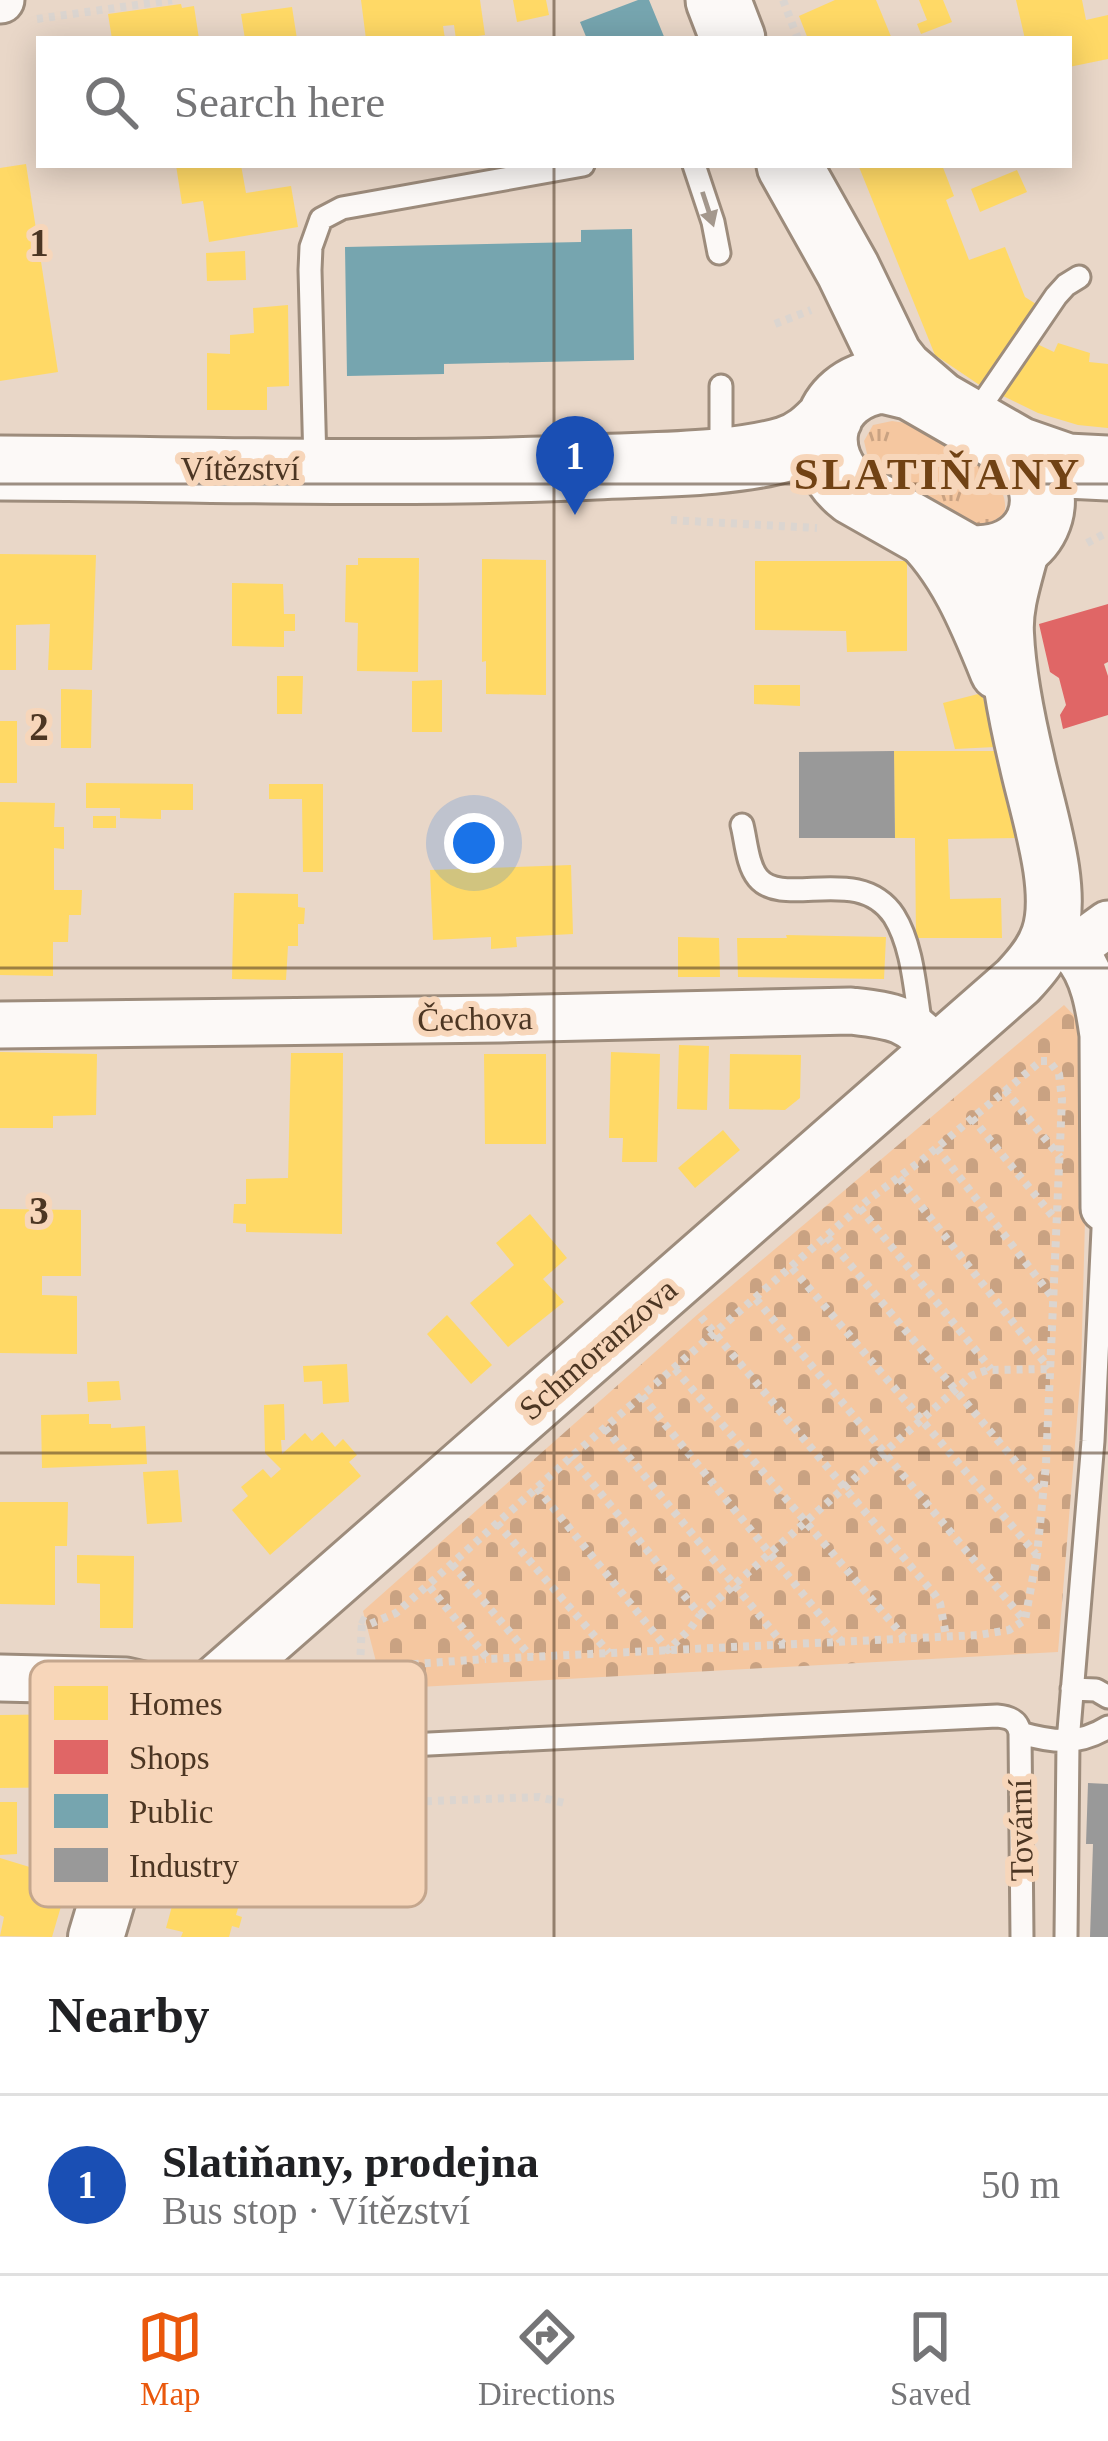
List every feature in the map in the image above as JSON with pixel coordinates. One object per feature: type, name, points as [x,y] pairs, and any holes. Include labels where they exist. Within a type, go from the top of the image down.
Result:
[{"type":"main road","points":[[718,0],[732,36]]},
{"type":"main road","points":[[785,168],[834,349],[837,386],[824,446],[834,473],[847,488],[967,557],[984,559],[1108,506]]},
{"type":"main road","points":[[786,168],[848,270],[901,371],[1037,472],[1042,510],[1027,538]]},
{"type":"main road","name":"Vítězství","points":[[0,468],[728,471],[806,441],[848,393],[883,381],[912,388],[977,426]]},
{"type":"main road","points":[[977,426],[1067,466],[1108,468]]},
{"type":"main road","name":"Vítězství","points":[[481,470],[794,490],[832,495],[898,518]]},
{"type":"street","points":[[898,518],[938,554],[969,606],[999,676],[1026,760]]},
{"type":"street","points":[[1027,538],[1006,622],[1012,692],[1049,857],[1053,902],[1076,937],[1096,995],[1102,1035],[1104,1208]]},
{"type":"street","name":"Schmoranzova","points":[[242,1661],[929,1042],[1076,937]]},
{"type":"street","name":"Čechova","points":[[0,1024],[832,1011],[888,1016],[910,1025],[929,1042]]},
{"type":"street","points":[[0,1678],[30,1679]]},
{"type":"street","name":"Schmoranzova","points":[[97,1937],[106,1907]]},
{"type":"lane","points":[[315,470],[310,270],[311,248],[321,219],[342,208],[566,168]]},
{"type":"lane","points":[[695,168],[719,253]]},
{"type":"lane","points":[[977,426],[1056,296],[1079,277]]},
{"type":"lane","points":[[721,386],[728,471]]},
{"type":"lane","points":[[742,825],[755,874],[763,883],[782,889],[857,891],[887,907],[905,941],[929,1042]]},
{"type":"lane","points":[[1091,1692],[1092,1464],[1104,1208]]},
{"type":"lane","points":[[1066,1937],[1068,1742],[1108,1666]]},
{"type":"lane","points":[[426,1744],[997,1716],[1008,1717],[1018,1728],[1054,1742],[1068,1742],[1108,1727]]},
{"type":"lane","name":"Tovární","points":[[1018,1728],[1022,1937]]},
{"type":"path","points":[[8,7],[172,0]]},
{"type":"path","points":[[783,0],[797,36]]},
{"type":"path","points":[[426,1663],[946,1636],[1002,1631],[1024,1620],[1043,1494],[1060,1157],[1062,1099],[1056,1068],[1049,1061],[1041,1061],[860,1208],[428,1585],[488,1659]]},
{"type":"path","points":[[1005,1090],[1060,1157]]},
{"type":"path","points":[[972,1118],[1057,1222]]},
{"type":"path","points":[[937,1148],[1053,1298]]},
{"type":"path","points":[[898,1178],[1050,1370]]},
{"type":"path","points":[[860,1208],[991,1370]]},
{"type":"path","points":[[827,1237],[1043,1494]]},
{"type":"path","points":[[792,1268],[1037,1556]]},
{"type":"path","points":[[756,1299],[1024,1620]]},
{"type":"path","points":[[716,1334],[934,1595],[946,1636]]},
{"type":"path","points":[[675,1370],[904,1638]]},
{"type":"path","points":[[668,1650],[734,1584],[980,1371],[1050,1370]]},
{"type":"path","points":[[642,1396],[841,1641]]},
{"type":"path","points":[[605,1428],[784,1644]]},
{"type":"path","points":[[571,1457],[700,1615]]},
{"type":"path","points":[[536,1488],[668,1650]]},
{"type":"path","points":[[497,1523],[609,1653]]},
{"type":"path","points":[[452,1564],[531,1657]]},
{"type":"path","points":[[360,1661],[362,1621]]},
{"type":"path","points":[[426,1801],[538,1798],[569,1804]]},
{"type":"green space","points":[[906,423],[986,471],[1004,499],[1004,514],[989,524],[969,524],[884,473],[867,454],[864,441],[873,425]]},
{"type":"green space","points":[[1064,1005],[1090,1032],[1081,1371],[1058,1652],[426,1687],[426,1661],[376,1661],[363,1611],[698,1314]]},
{"type":"building: Homes","points":[[361,0],[480,0],[485,35],[456,36],[454,25],[443,26],[445,36],[366,36]]},
{"type":"building: Homes","points":[[513,0],[546,0],[549,15],[517,22]]},
{"type":"building: Homes","points":[[835,0],[876,0],[891,36],[807,36],[799,16]]},
{"type":"building: Homes","points":[[919,0],[943,0],[952,22],[921,34],[917,24],[927,20]]},
{"type":"building: Homes","points":[[1016,0],[1082,0],[1086,20],[1108,15],[1108,59],[1072,66],[1072,36],[1024,36]]},
{"type":"building: Homes","points":[[194,6],[199,36],[112,36],[108,14]]},
{"type":"building: Homes","points":[[292,7],[297,36],[245,36],[241,14]]},
{"type":"building: Homes","points":[[26,164],[58,372],[0,381],[0,168]]},
{"type":"building: Homes","points":[[176,168],[242,168],[246,193],[291,186],[298,227],[209,242],[203,201],[182,204]]},
{"type":"building: Homes","points":[[859,168],[943,168],[954,196],[946,200],[969,260],[1005,247],[1025,297],[1036,304],[981,386],[935,355]]},
{"type":"building: Homes","points":[[1017,170],[1027,192],[980,212],[971,189]]},
{"type":"building: Homes","points":[[245,251],[246,280],[207,281],[206,253]]},
{"type":"building: Homes","points":[[288,305],[289,386],[267,387],[267,410],[207,410],[207,353],[230,354],[230,335],[254,333],[253,308]]},
{"type":"building: Homes","points":[[1058,343],[1090,353],[1089,362],[1108,364],[1108,428],[1038,413],[1001,395],[1037,344],[1054,352]]},
{"type":"building: Homes","points":[[0,554],[96,555],[92,670],[48,670],[50,624],[16,625],[16,670],[0,670]]},
{"type":"building: Homes","points":[[358,558],[419,558],[418,672],[357,671],[358,623],[345,622],[346,565],[358,565]]},
{"type":"building: Homes","points":[[482,559],[546,560],[546,695],[486,694]]},
{"type":"building: Homes","points":[[755,561],[907,561],[907,651],[847,652],[846,631],[755,630]]},
{"type":"building: Homes","points":[[232,583],[283,584],[284,614],[295,614],[295,631],[284,631],[284,647],[232,646]]},
{"type":"building: Homes","points":[[277,676],[303,676],[302,714],[277,714]]},
{"type":"building: Homes","points":[[442,680],[442,732],[412,732],[412,681]]},
{"type":"building: Homes","points":[[754,685],[800,685],[800,706],[754,704]]},
{"type":"building: Homes","points":[[61,689],[92,690],[91,748],[61,748]]},
{"type":"building: Homes","points":[[982,693],[995,747],[955,749],[943,703]]},
{"type":"building: Homes","points":[[0,721],[17,721],[17,783],[0,783]]},
{"type":"building: Homes","points":[[894,751],[997,751],[1018,838],[948,839],[950,899],[1001,898],[1002,938],[916,938],[915,838],[895,838]]},
{"type":"building: Homes","points":[[86,783],[193,784],[193,810],[161,810],[161,819],[120,818],[120,808],[86,808]]},
{"type":"building: Homes","points":[[269,784],[323,784],[323,872],[303,872],[302,799],[269,799]]},
{"type":"building: Homes","points":[[0,802],[55,803],[54,827],[64,827],[64,849],[54,848],[54,890],[82,890],[81,915],[69,915],[68,942],[53,942],[53,976],[0,975]]},
{"type":"building: Homes","points":[[93,816],[116,816],[116,828],[93,828]]},
{"type":"building: Homes","points":[[571,865],[573,934],[516,937],[517,947],[491,949],[491,937],[433,940],[430,870]]},
{"type":"building: Homes","points":[[234,893],[298,894],[298,907],[305,908],[304,924],[298,924],[298,946],[288,946],[286,980],[232,979]]},
{"type":"building: Homes","points":[[678,937],[719,938],[720,977],[678,977]]},
{"type":"building: Homes","points":[[886,937],[884,979],[738,977],[737,938]]},
{"type":"building: Homes","points":[[679,1045],[709,1046],[707,1110],[677,1109]]},
{"type":"building: Homes","points":[[0,1052],[97,1054],[96,1115],[53,1116],[53,1128],[0,1128]]},
{"type":"building: Homes","points":[[611,1052],[660,1054],[657,1162],[622,1162],[623,1138],[609,1138]]},
{"type":"building: Homes","points":[[291,1053],[343,1053],[342,1234],[246,1232],[246,1224],[233,1223],[234,1204],[246,1204],[246,1179],[288,1178]]},
{"type":"building: Homes","points":[[484,1054],[546,1054],[546,1144],[485,1144]]},
{"type":"building: Homes","points":[[730,1054],[801,1055],[800,1098],[785,1110],[729,1109]]},
{"type":"building: Homes","points":[[723,1130],[740,1150],[695,1188],[678,1168]]},
{"type":"building: Homes","points":[[0,1209],[81,1210],[81,1276],[42,1276],[42,1295],[77,1296],[77,1354],[0,1353]]},
{"type":"building: Homes","points":[[530,1214],[567,1258],[543,1279],[564,1302],[508,1347],[470,1303],[514,1265],[496,1243]]},
{"type":"building: Homes","points":[[447,1315],[492,1365],[471,1384],[427,1334]]},
{"type":"building: Homes","points":[[347,1364],[349,1402],[323,1404],[322,1381],[304,1382],[303,1366]]},
{"type":"building: Homes","points":[[119,1381],[121,1400],[88,1402],[87,1382]]},
{"type":"building: Homes","points":[[284,1404],[282,1454],[305,1433],[312,1441],[322,1432],[335,1447],[343,1439],[357,1455],[349,1462],[361,1476],[270,1555],[232,1510],[248,1496],[241,1487],[263,1469],[271,1478],[281,1469],[265,1453],[264,1405]]},
{"type":"building: Homes","points":[[89,1414],[89,1424],[145,1426],[147,1464],[42,1468],[41,1415]]},
{"type":"building: Homes","points":[[178,1470],[182,1522],[147,1524],[143,1472]]},
{"type":"building: Homes","points":[[0,1502],[68,1502],[67,1546],[55,1546],[55,1605],[0,1604]]},
{"type":"building: Homes","points":[[77,1555],[134,1556],[133,1628],[100,1628],[100,1584],[77,1583]]},
{"type":"building: Homes","points":[[0,1715],[30,1715],[30,1788],[0,1788]]},
{"type":"building: Homes","points":[[0,1802],[17,1802],[17,1854],[0,1855]]},
{"type":"building: Homes","points":[[0,1858],[30,1867],[30,1907],[61,1907],[52,1937],[0,1936],[4,1917],[0,1915]]},
{"type":"building: Homes","points":[[172,1907],[238,1907],[236,1915],[242,1917],[229,1937],[181,1937],[183,1932],[166,1928]]},
{"type":"building: Shops","points":[[1108,604],[1108,662],[1104,664],[1108,715],[1063,729],[1060,715],[1066,705],[1059,678],[1050,672],[1039,624]]},
{"type":"building: Public","points":[[649,0],[664,36],[586,36],[580,22]]},
{"type":"building: Public","points":[[632,229],[634,360],[444,364],[444,374],[347,376],[345,247],[581,242],[581,230]]},
{"type":"building: Industry","points":[[894,751],[895,838],[799,838],[799,752]]},
{"type":"building: Industry","points":[[1088,1783],[1108,1784],[1108,1937],[1090,1937],[1093,1844],[1086,1844]]},
{"type":"place","name":"Slatiňany, prodejna","points":[[575,515]]},
{"type":"district","name":"SLATIŇANY","points":[[938,474]]}]
